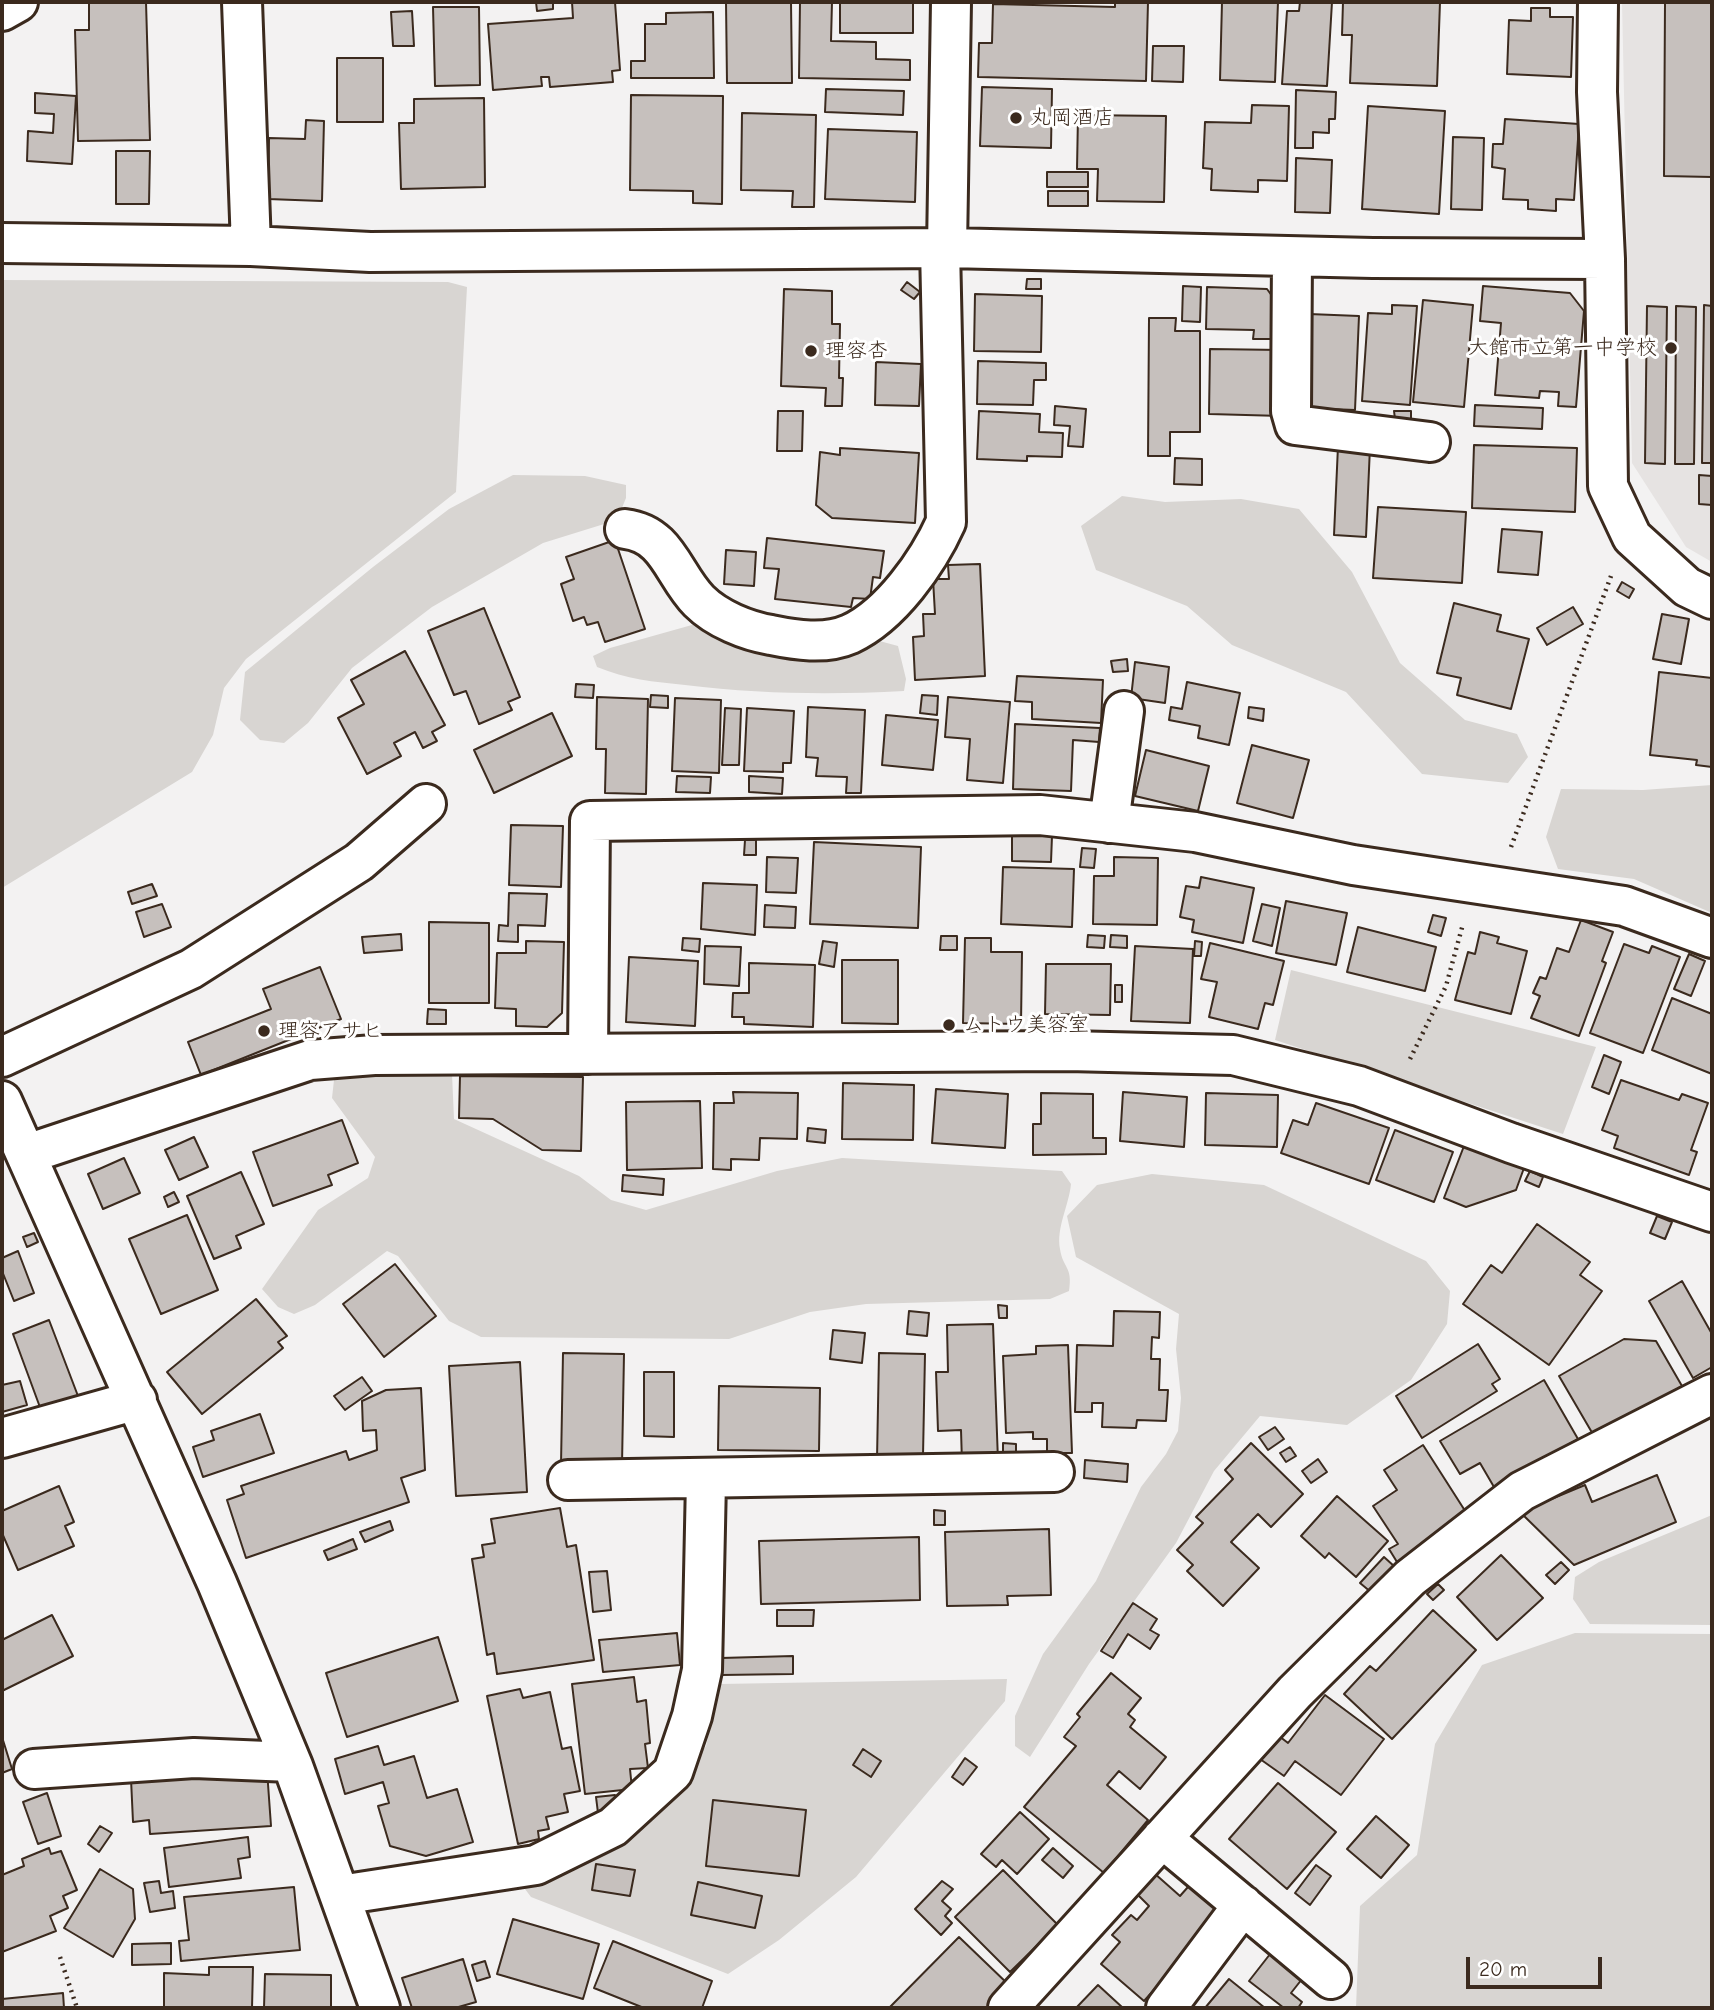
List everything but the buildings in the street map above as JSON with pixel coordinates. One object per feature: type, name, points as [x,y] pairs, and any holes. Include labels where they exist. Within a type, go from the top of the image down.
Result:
[{"type":"street","points":[[2,10],[18,2]]},
{"type":"street","points":[[625,530],[642,531],[664,551],[699,601],[747,631],[805,642],[849,635],[895,600],[931,554],[946,522],[944,248],[951,2]]},
{"type":"street","points":[[1598,2],[1597,92],[1605,259],[1608,486],[1632,537],[1687,587],[1712,599]]},
{"type":"street","points":[[250,3],[251,246]]},
{"type":"street","points":[[2,243],[251,246],[370,252],[944,248],[1292,257],[1605,259]]},
{"type":"street","points":[[1292,257],[1291,411],[1295,425],[1430,442]]},
{"type":"street","points":[[1109,823],[1124,711]]},
{"type":"street","points":[[2,1057],[191,969],[359,862],[426,804]]},
{"type":"street","points":[[588,1054],[590,821],[1040,815],[1195,832],[1353,865],[1624,906],[1712,938]]},
{"type":"street","points":[[27,1154],[310,1060],[374,1055],[1068,1051],[1233,1055],[1359,1086],[1712,1212]]},
{"type":"street","points":[[2,1101],[217,1583],[291,1762],[380,2008]]},
{"type":"street","points":[[1008,2008],[1295,1692],[1410,1578],[1522,1491],[1712,1394]]},
{"type":"street","points":[[2,1438],[137,1400]]},
{"type":"street","points":[[568,1480],[1054,1472]]},
{"type":"street","points":[[340,1895],[536,1865],[613,1827],[673,1772],[692,1716],[702,1670],[706,1479]]},
{"type":"street","points":[[34,1769],[194,1758],[291,1762]]},
{"type":"street","points":[[1162,1838],[1331,1979]]},
{"type":"street","points":[[1166,2008],[1243,1906]]},
{"type":"path","points":[[1387,1096],[1431,1021],[1446,986],[1628,529]]},
{"type":"path","points":[[60,1957],[77,2008]]},
{"type":"shaded area","name":"大館市立第一中学校","points":[[1622,2],[1712,2],[1712,562],[1686,547],[1632,463]]},
{"type":"shaded area","points":[[2,280],[448,282],[467,287],[456,492],[246,659],[224,688],[213,735],[192,772],[2,888]]},
{"type":"shaded area","points":[[513,475],[585,476],[626,485],[626,498],[617,520],[543,543],[432,607],[352,668],[308,723],[284,743],[260,740],[240,720],[245,672],[373,567],[449,509]]},
{"type":"shaded area","points":[[1122,496],[1165,502],[1241,499],[1299,509],[1352,572],[1400,663],[1465,720],[1517,734],[1528,757],[1508,783],[1422,774],[1346,692],[1232,645],[1187,606],[1096,570],[1081,526]]},
{"type":"shaded area","points":[[699,623],[872,639],[898,646],[906,679],[904,691],[822,693],[740,690],[640,679],[597,667],[593,656],[610,648]]},
{"type":"shaded area","points":[[1712,785],[1712,913],[1634,879],[1558,869],[1546,837],[1561,789],[1643,790]]},
{"type":"shaded area","points":[[1291,970],[1596,1047],[1563,1134],[1275,1040]]},
{"type":"shaded area","points":[[377,1070],[452,1074],[454,1119],[579,1176],[611,1200],[646,1210],[777,1171],[842,1158],[1062,1171],[1071,1184],[1059,1241],[1061,1256],[1070,1277],[1069,1291],[1050,1299],[866,1304],[810,1312],[729,1339],[481,1337],[449,1321],[398,1256],[387,1251],[315,1305],[294,1314],[278,1307],[262,1289],[318,1210],[368,1178],[375,1157],[332,1098],[334,1080]]},
{"type":"shaded area","points":[[1152,1174],[1264,1185],[1426,1261],[1450,1291],[1447,1324],[1411,1380],[1347,1425],[1260,1416],[1214,1471],[1176,1543],[1089,1664],[1030,1757],[1015,1746],[1015,1716],[1043,1654],[1096,1581],[1141,1487],[1166,1454],[1178,1431],[1181,1398],[1176,1349],[1179,1314],[1076,1257],[1067,1216],[1097,1185]]},
{"type":"shaded area","points":[[1712,1515],[1712,1625],[1590,1624],[1573,1599],[1575,1577],[1599,1562]]},
{"type":"shaded area","points":[[1575,1633],[1712,1634],[1712,2008],[1356,2008],[1360,1906],[1417,1855],[1435,1744],[1482,1665]]},
{"type":"shaded area","points":[[1007,1679],[1005,1701],[856,1877],[779,1940],[728,1974],[531,1897],[522,1885],[580,1868],[656,1816],[706,1746],[720,1684]]},
{"type":"place","name":"丸岡酒店","points":[[1016,118]]},
{"type":"place","name":"大館市立第一中学校","points":[[1671,348]]},
{"type":"place","name":"理容杏","points":[[811,351]]},
{"type":"place","name":"ムトウ美容室","points":[[949,1025]]},
{"type":"place","name":"理容アサヒ","points":[[264,1031]]}]
